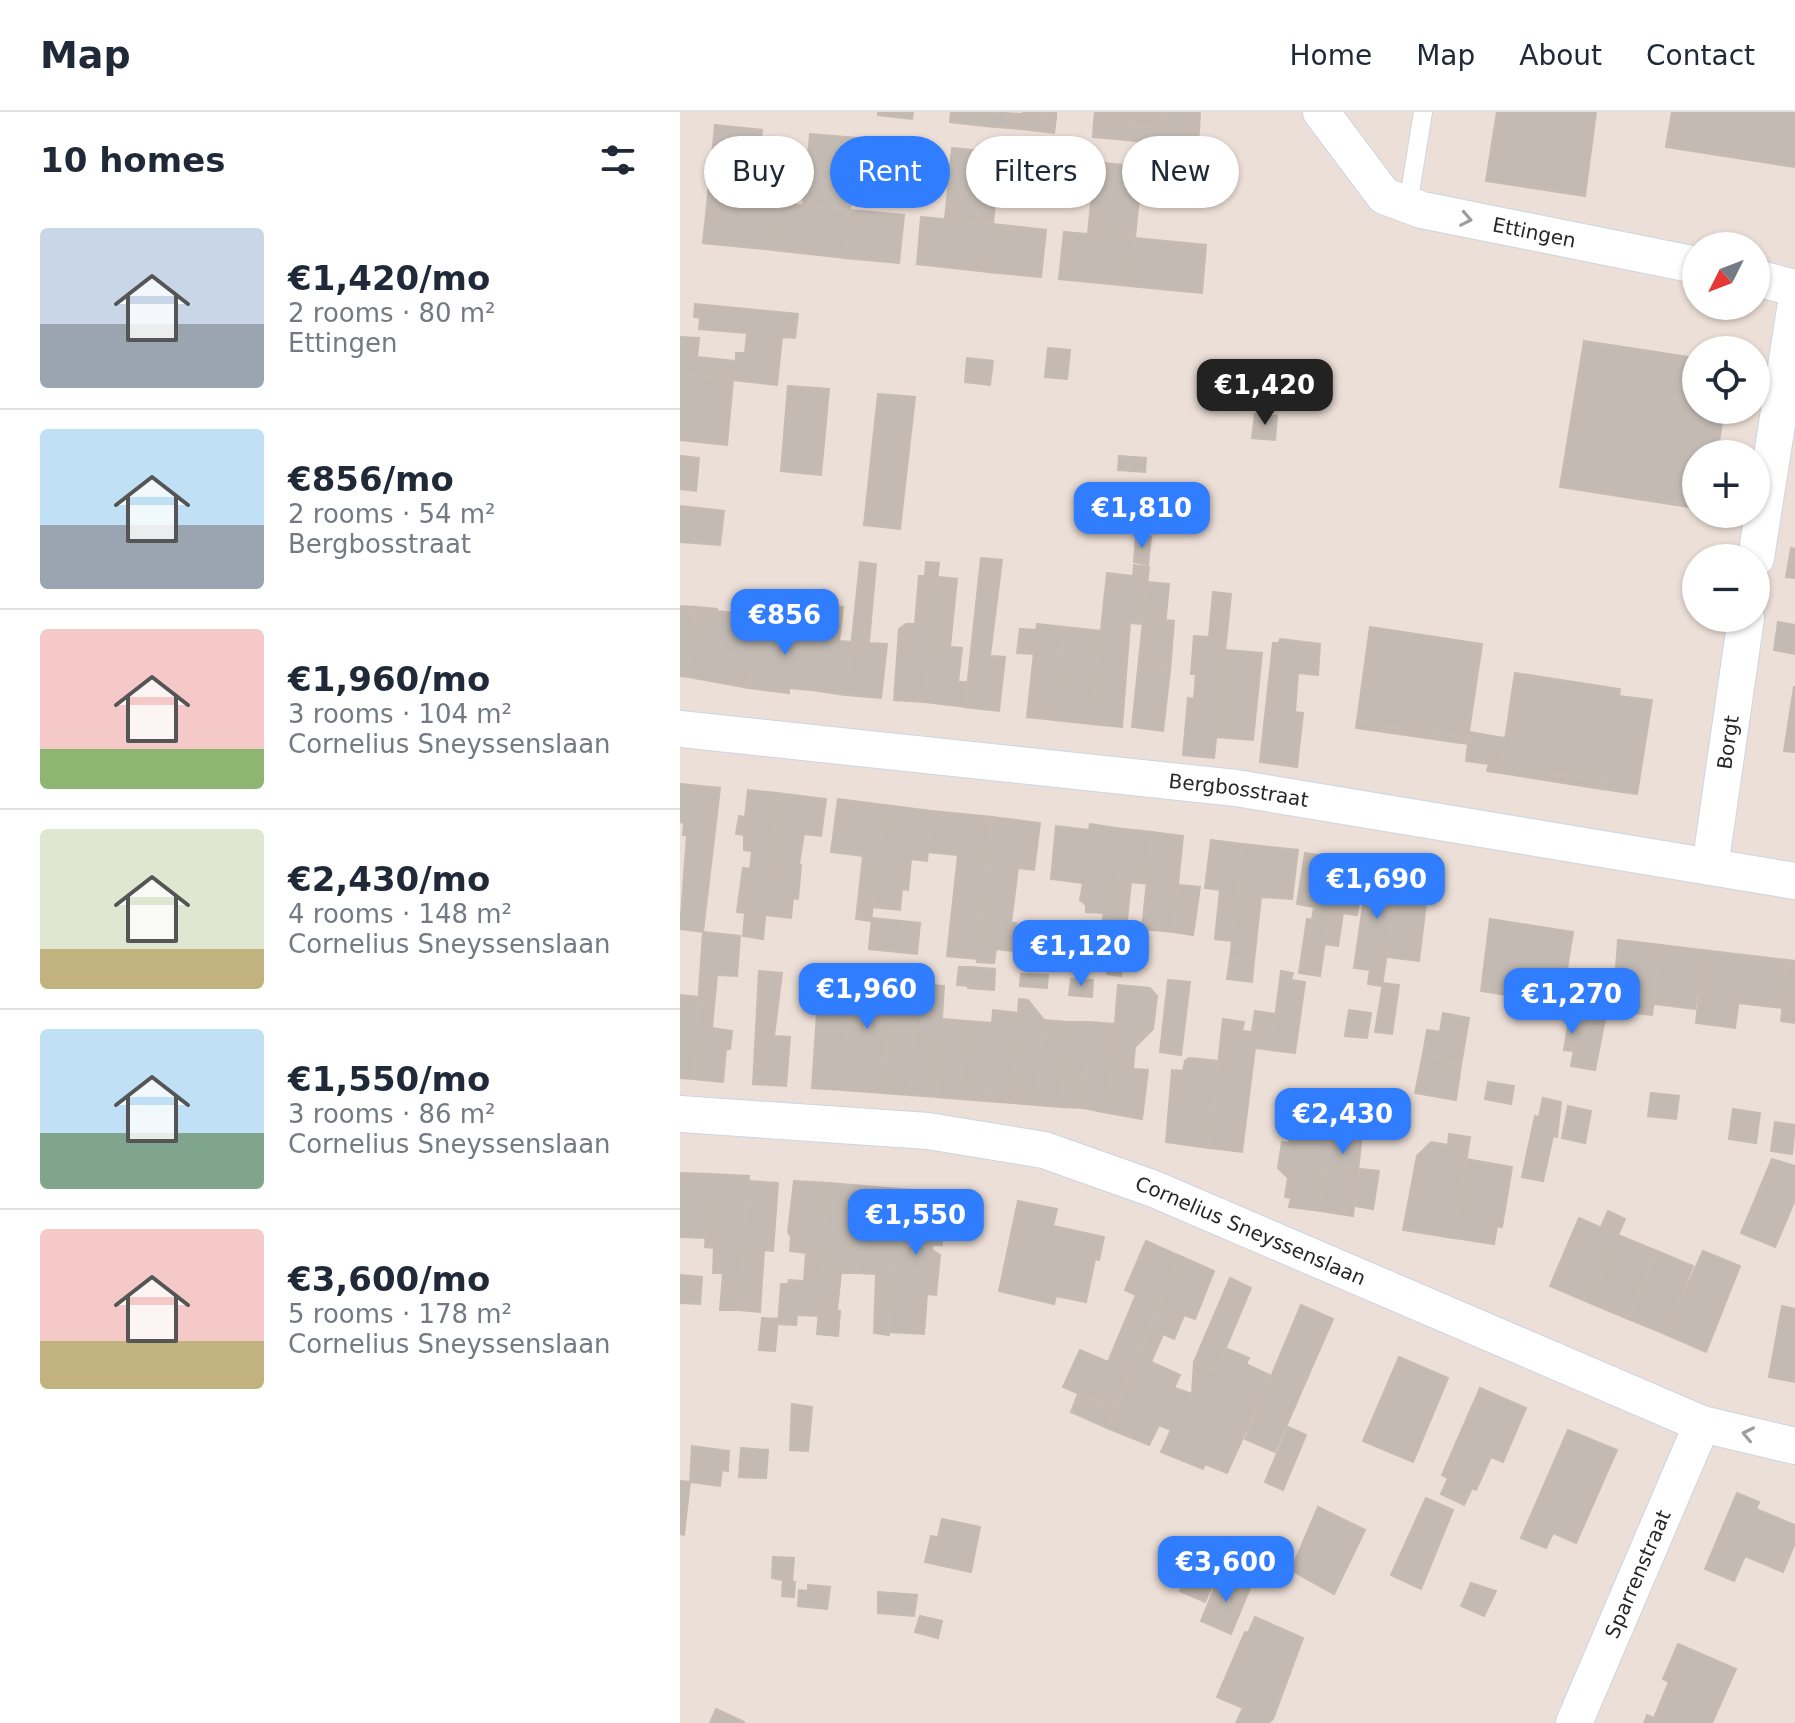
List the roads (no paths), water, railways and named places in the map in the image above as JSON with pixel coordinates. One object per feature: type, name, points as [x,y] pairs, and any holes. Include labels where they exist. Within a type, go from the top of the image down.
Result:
[{"type":"street","name":"Ettingen","points":[[1321,112],[1384,196],[1408,205],[1682,262]]},
{"type":"street","points":[[1770,282],[1795,288]]},
{"type":"street","points":[[1758,544],[1795,309]]},
{"type":"street","name":"Borgt","points":[[1710,867],[1744,632]]},
{"type":"street","name":"Bergbosstraat","points":[[680,729],[1236,788],[1795,881]]},
{"type":"street","name":"Cornelius Sneyssenslaan","points":[[680,1114],[928,1131],[1044,1150],[1154,1189],[1702,1424],[1795,1446]]},
{"type":"street","name":"Sparrenstraat","points":[[1574,1723],[1702,1424]]},
{"type":"lane","points":[[1408,205],[1423,112]]}]
